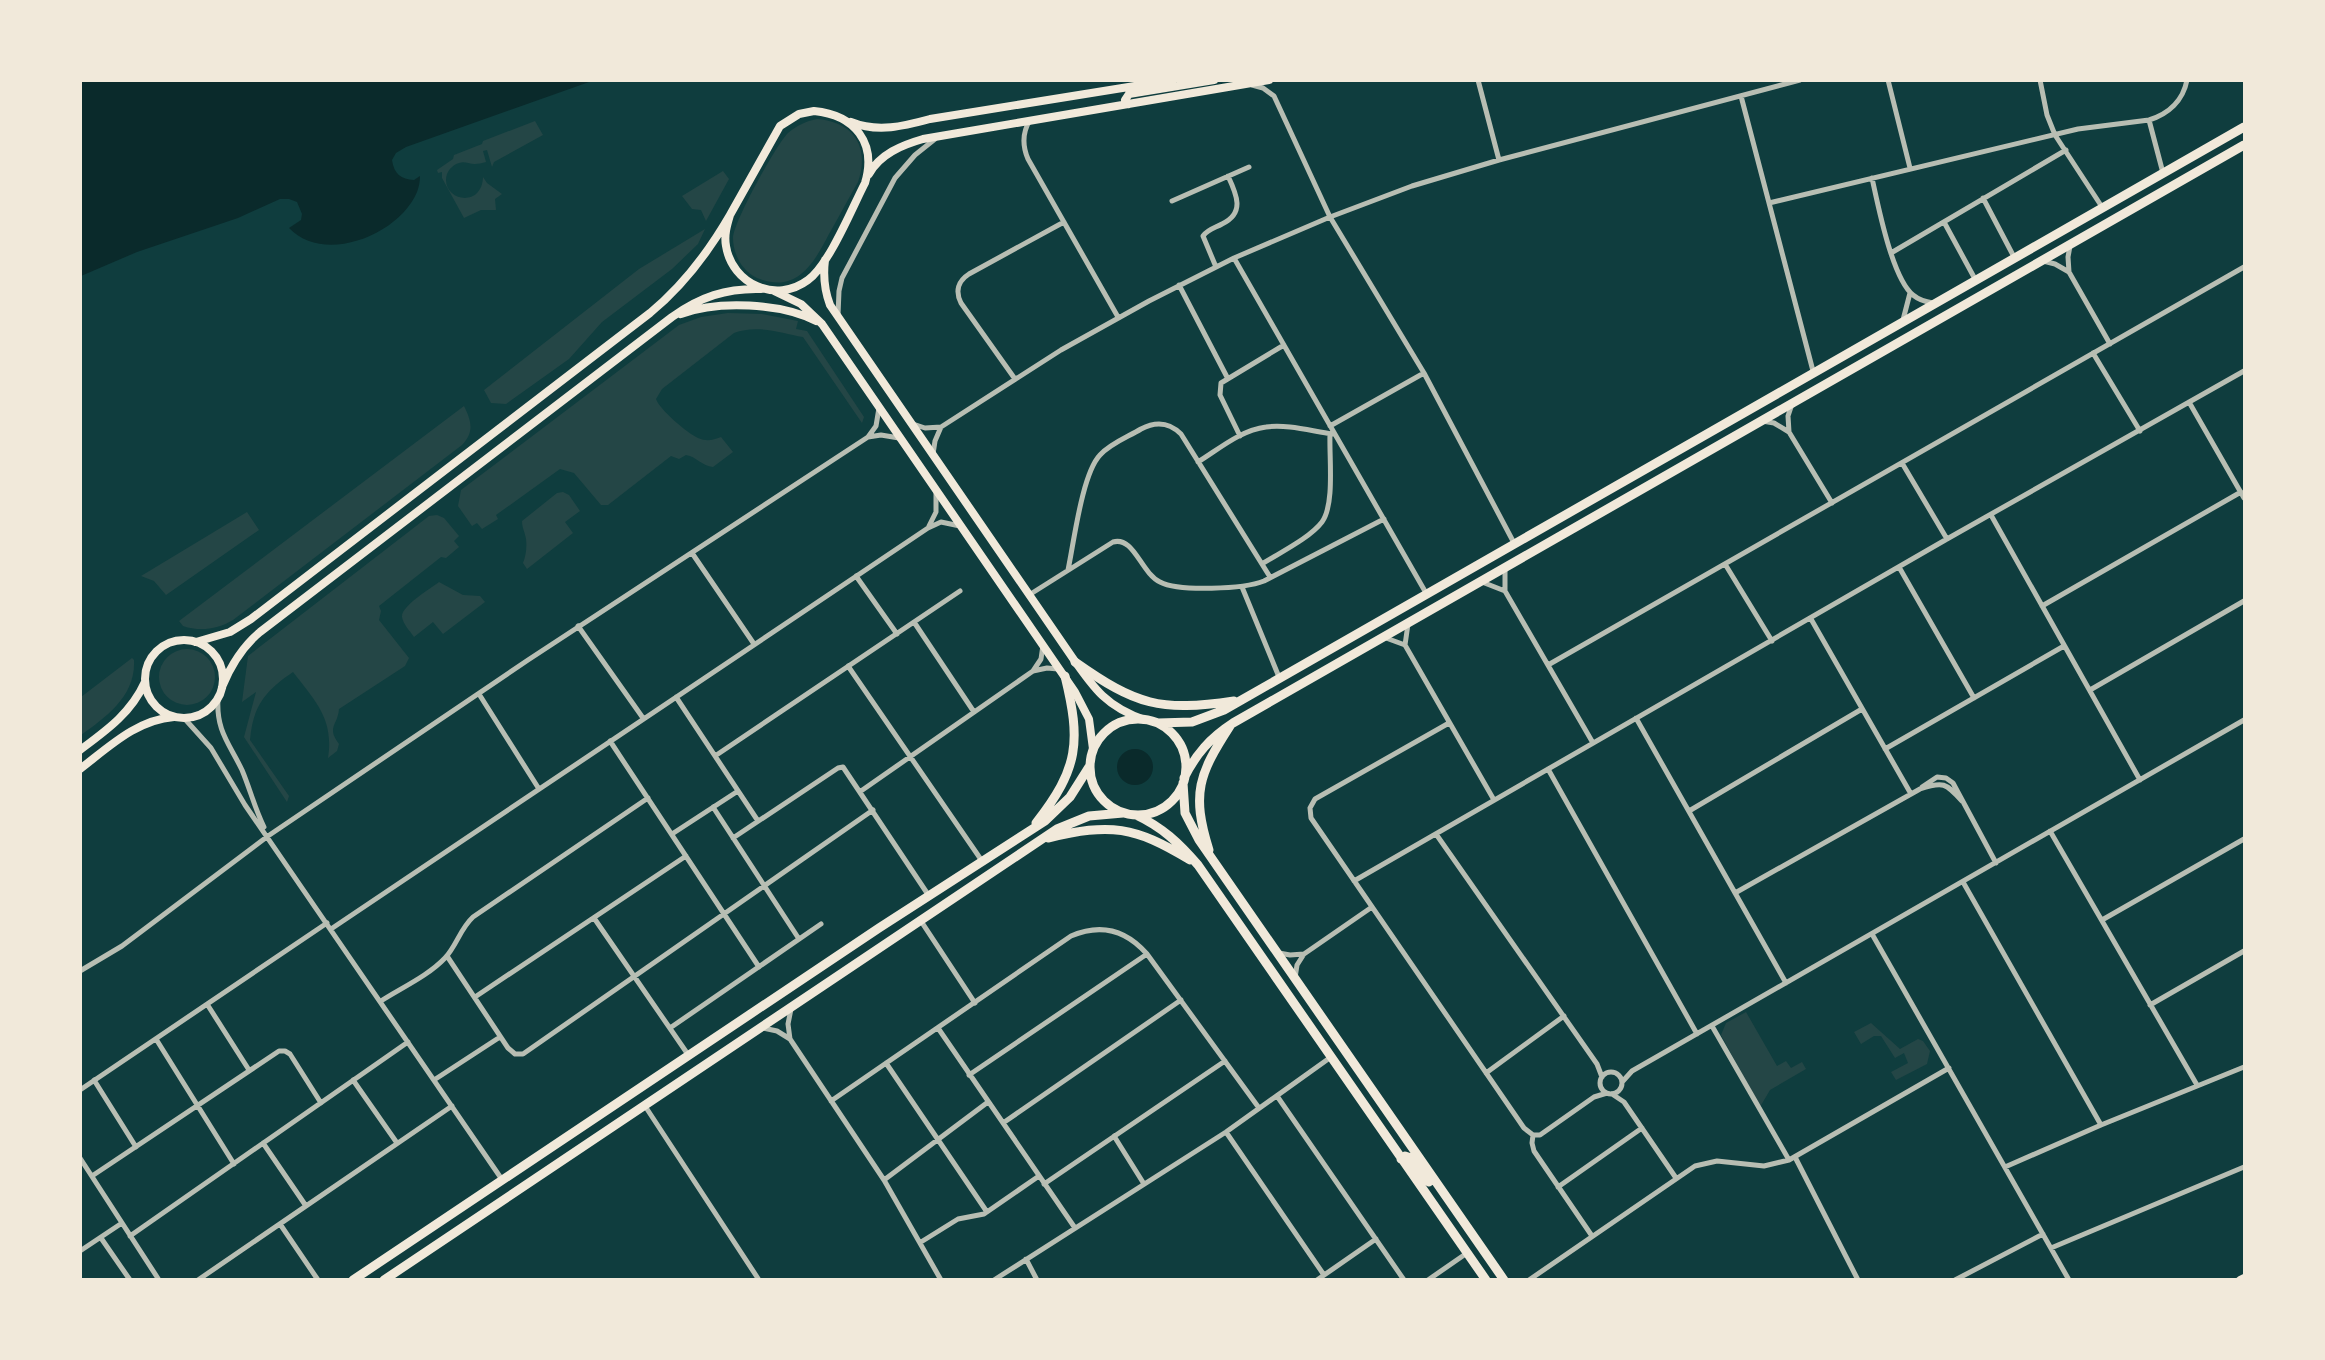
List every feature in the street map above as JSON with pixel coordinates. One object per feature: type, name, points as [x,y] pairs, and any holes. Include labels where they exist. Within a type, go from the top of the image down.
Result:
[{"type":"main road","points":[[196,642],[230,632],[251,619],[650,313],[692,273],[730,215],[780,126],[799,114],[814,111],[831,113],[866,127],[891,127],[1172,80]]},
{"type":"main road","points":[[1129,104],[1125,100],[1129,94],[1214,80]]},
{"type":"main road","points":[[774,291],[799,286],[809,279],[825,260],[872,170],[895,150],[909,143],[1269,80]]},
{"type":"main road","points":[[843,118],[861,135],[867,147],[869,159],[865,183]]},
{"type":"main road","points":[[825,260],[825,290],[838,318],[1097,692],[1111,705],[1145,720],[1158,723],[1192,722],[1209,717],[1239,701],[1813,371],[2245,127]]},
{"type":"main road","points":[[1136,815],[1160,810],[1170,803],[1199,752],[1209,740],[1233,723],[1792,401],[2245,145]]},
{"type":"main road","points":[[2126,212],[2122,206],[2124,200],[2161,174]]},
{"type":"main road","points":[[730,215],[725,244],[729,258],[742,276],[761,289]]},
{"type":"main road","points":[[80,769],[136,727],[163,718],[203,713],[218,698],[241,651],[261,632],[687,306],[723,292],[761,289],[774,291],[802,304],[822,324],[1083,705],[1089,719],[1093,749],[1089,767],[1070,797],[1052,816],[353,1279]]},
{"type":"main road","points":[[672,317],[706,307],[742,305],[795,313],[822,324]]},
{"type":"main road","points":[[1848,370],[1864,355],[1861,348],[1856,347]]},
{"type":"main road","points":[[1475,583],[1469,580],[1468,573],[1483,560]]},
{"type":"main road","points":[[180,717],[165,713],[155,705],[148,694],[146,670],[151,658],[160,648],[172,642],[196,642],[214,655],[220,665],[222,687]]},
{"type":"main road","points":[[1075,662],[1109,686],[1146,701],[1185,707],[1239,701]]},
{"type":"main road","points":[[1030,831],[1060,790],[1072,759],[1075,725],[1063,673]]},
{"type":"main road","points":[[80,750],[124,716],[145,682]]},
{"type":"main road","points":[[1093,749],[1108,728],[1132,719],[1145,720]]},
{"type":"main road","points":[[1158,723],[1178,740],[1184,752],[1185,813],[1191,827],[1504,1279]]},
{"type":"main road","points":[[1212,858],[1199,813],[1201,780],[1206,764],[1233,723]]},
{"type":"main road","points":[[1089,767],[1096,790],[1112,808],[1123,813]]},
{"type":"main road","points":[[384,1279],[1057,829],[1089,816],[1123,813],[1136,815],[1164,830],[1176,839],[1198,865],[1486,1279]]},
{"type":"main road","points":[[1042,839],[1096,828],[1117,829],[1155,839],[1198,865]]},
{"type":"main road","points":[[1401,1158],[1410,1158],[1444,1194]]},
{"type":"street","points":[[1478,80],[1499,160]]},
{"type":"street","points":[[910,423],[925,428],[941,427],[1118,317],[1234,258],[1330,217],[1412,186],[1499,160],[1800,80]]},
{"type":"street","points":[[1888,80],[1910,169]]},
{"type":"street","points":[[2040,80],[2055,135],[2102,207]]},
{"type":"street","points":[[1769,203],[2055,135],[2102,125],[2149,120],[2175,105],[2187,80]]},
{"type":"street","points":[[1251,84],[1274,96],[1330,217],[1424,373],[1514,543]]},
{"type":"street","points":[[1741,96],[1813,371]]},
{"type":"street","points":[[1030,120],[1024,135],[1024,151],[1118,317]]},
{"type":"street","points":[[2149,120],[2161,174]]},
{"type":"street","points":[[838,318],[842,278],[888,191],[915,155],[939,136]]},
{"type":"street","points":[[1891,253],[2066,150]]},
{"type":"street","points":[[1172,201],[1249,167]]},
{"type":"street","points":[[1216,267],[1203,236],[1205,232],[1230,220],[1236,212],[1238,197],[1228,176]]},
{"type":"street","points":[[1872,178],[1891,253],[1910,293],[1921,300],[1934,303]]},
{"type":"street","points":[[1983,198],[2014,257]]},
{"type":"street","points":[[1015,379],[961,303],[958,286],[969,274],[1064,222]]},
{"type":"street","points":[[1944,222],[1975,279]]},
{"type":"street","points":[[2071,243],[2069,272],[2110,344]]},
{"type":"street","points":[[1234,258],[1333,435],[1426,593]]},
{"type":"street","points":[[2040,260],[2069,272]]},
{"type":"street","points":[[1548,665],[2245,267]]},
{"type":"street","points":[[1179,285],[1227,377]]},
{"type":"street","points":[[1903,320],[1910,293]]},
{"type":"street","points":[[1240,436],[1219,391],[1221,383],[1284,345]]},
{"type":"street","points":[[2093,353],[2140,431]]},
{"type":"street","points":[[1354,881],[1947,539],[2245,371]]},
{"type":"street","points":[[1330,426],[1424,373]]},
{"type":"street","points":[[1792,401],[1788,416],[1789,432],[1832,503]]},
{"type":"street","points":[[2189,402],[2245,498]]},
{"type":"street","points":[[868,438],[876,426],[879,406]]},
{"type":"street","points":[[1758,421],[1774,423],[1789,432]]},
{"type":"street","points":[[1068,570],[1090,470],[1102,453],[1148,426],[1162,423],[1181,434],[1270,577]]},
{"type":"street","points":[[1198,462],[1240,436],[1269,426],[1333,435]]},
{"type":"street","points":[[933,456],[941,427]]},
{"type":"street","points":[[80,971],[122,946],[268,836],[578,626],[868,438],[881,435],[902,439]]},
{"type":"street","points":[[1262,564],[1311,532],[1326,515],[1333,435]]},
{"type":"street","points":[[1902,463],[1947,539]]},
{"type":"street","points":[[928,528],[936,512],[937,495],[934,486]]},
{"type":"street","points":[[2042,606],[2241,492]]},
{"type":"street","points":[[1991,515],[2140,780]]},
{"type":"street","points":[[1029,595],[1120,540],[1127,543],[1151,576],[1168,586],[1242,587],[1270,577],[1384,519]]},
{"type":"street","points":[[80,1090],[207,1004],[539,789],[928,528],[941,522],[962,526]]},
{"type":"street","points":[[692,553],[754,644]]},
{"type":"street","points":[[1725,564],[1772,641]]},
{"type":"street","points":[[1506,565],[1505,591],[1593,743]]},
{"type":"street","points":[[1899,567],[1974,698]]},
{"type":"street","points":[[856,576],[897,634]]},
{"type":"street","points":[[1475,583],[1492,584],[1505,591]]},
{"type":"street","points":[[1242,587],[1279,677]]},
{"type":"street","points":[[715,757],[960,591]]},
{"type":"street","points":[[2090,690],[2245,601]]},
{"type":"street","points":[[1811,619],[1911,794]]},
{"type":"street","points":[[1410,620],[1405,632],[1405,645],[1494,800]]},
{"type":"street","points":[[914,622],[974,712]]},
{"type":"street","points":[[578,626],[643,718]]},
{"type":"street","points":[[1379,638],[1392,639],[1405,645]]},
{"type":"street","points":[[861,791],[1033,671],[1041,659],[1043,645]]},
{"type":"street","points":[[1885,749],[2064,646]]},
{"type":"street","points":[[848,666],[982,861]]},
{"type":"street","points":[[1033,671],[1047,668],[1063,673]]},
{"type":"street","points":[[479,694],[539,789]]},
{"type":"street","points":[[676,696],[758,821]]},
{"type":"street","points":[[218,698],[221,732],[242,769],[268,836]]},
{"type":"street","points":[[1689,811],[1862,709]]},
{"type":"street","points":[[180,717],[211,748],[245,805],[503,1181]]},
{"type":"street","points":[[1636,718],[1786,983]]},
{"type":"street","points":[[1676,1178],[1624,1102],[1621,1088],[1623,1081],[1632,1071],[2245,720]]},
{"type":"street","points":[[1450,723],[1320,797],[1310,808],[1313,822],[1524,1128],[1533,1135],[1543,1133],[1594,1097],[1621,1088]]},
{"type":"street","points":[[610,741],[759,967]]},
{"type":"street","points":[[733,838],[841,767],[846,768],[929,896]]},
{"type":"street","points":[[1548,769],[1698,1034]]},
{"type":"street","points":[[1735,893],[1920,789],[1936,783],[1945,784],[1962,801],[1996,863]]},
{"type":"street","points":[[672,834],[738,791]]},
{"type":"street","points":[[381,1001],[447,956],[473,917],[648,798]]},
{"type":"street","points":[[713,807],[799,939]]},
{"type":"street","points":[[447,956],[511,1052],[523,1054],[873,810]]},
{"type":"street","points":[[2050,831],[2197,1085]]},
{"type":"street","points":[[1436,834],[1597,1064],[1602,1077],[1594,1097]]},
{"type":"street","points":[[2102,920],[2245,839]]},
{"type":"street","points":[[475,997],[686,856]]},
{"type":"street","points":[[1963,882],[2101,1125]]},
{"type":"street","points":[[1295,978],[1297,965],[1304,954],[1372,907]]},
{"type":"street","points":[[594,918],[689,1056]]},
{"type":"street","points":[[921,921],[975,1003]]},
{"type":"street","points":[[670,1028],[821,924]]},
{"type":"street","points":[[831,1101],[1071,936],[1083,931],[1107,929],[1135,941],[1147,954],[1259,1108]]},
{"type":"street","points":[[1872,933],[2069,1279]]},
{"type":"street","points":[[2150,1005],[2245,951]]},
{"type":"street","points":[[1277,952],[1304,954]]},
{"type":"street","points":[[969,1074],[1147,954]]},
{"type":"street","points":[[1003,1123],[1181,1000]]},
{"type":"street","points":[[207,1004],[249,1070]]},
{"type":"street","points":[[790,1039],[788,1024],[791,1009]]},
{"type":"street","points":[[1486,1073],[1564,1016]]},
{"type":"street","points":[[1712,1026],[1792,1158],[1858,1279]]},
{"type":"street","points":[[763,1028],[777,1031],[790,1039],[884,1180],[941,1279]]},
{"type":"street","points":[[938,1028],[1074,1228]]},
{"type":"street","points":[[434,1080],[500,1037]]},
{"type":"street","points":[[156,1039],[234,1164]]},
{"type":"street","points":[[131,1236],[408,1042]]},
{"type":"street","points":[[92,1176],[276,1052],[285,1051],[290,1055],[321,1103]]},
{"type":"street","points":[[994,1279],[1226,1132],[1331,1057]]},
{"type":"street","points":[[1044,1184],[1225,1061]]},
{"type":"street","points":[[886,1063],[987,1212]]},
{"type":"street","points":[[1597,1064],[1611,1072],[1632,1071]]},
{"type":"street","points":[[2005,1167],[2245,1067]]},
{"type":"street","points":[[1530,1279],[1695,1166],[1706,1162],[1728,1161],[1764,1166],[1792,1158],[1949,1068]]},
{"type":"street","points":[[1602,1077],[1611,1072]]},
{"type":"street","points":[[1618,1073],[1623,1081]]},
{"type":"street","points":[[94,1080],[136,1147]]},
{"type":"street","points":[[353,1080],[397,1143]]},
{"type":"street","points":[[1600,1084],[1624,1102]]},
{"type":"street","points":[[1277,1096],[1405,1279]]},
{"type":"street","points":[[884,1180],[988,1101]]},
{"type":"street","points":[[198,1279],[452,1106]]},
{"type":"street","points":[[645,1106],[759,1279]]},
{"type":"street","points":[[1558,1187],[1642,1128]]},
{"type":"street","points":[[1226,1132],[1324,1275]]},
{"type":"street","points":[[1533,1135],[1534,1152],[1592,1236]]},
{"type":"street","points":[[1114,1136],[1144,1184]]},
{"type":"street","points":[[263,1143],[306,1206]]},
{"type":"street","points":[[80,1158],[159,1279]]},
{"type":"street","points":[[2051,1248],[2245,1167]]},
{"type":"street","points":[[920,1242],[958,1219],[980,1216],[1039,1176]]},
{"type":"street","points":[[80,1251],[122,1223]]},
{"type":"street","points":[[280,1224],[318,1279]]},
{"type":"street","points":[[1955,1279],[2043,1234]]},
{"type":"street","points":[[100,1238],[130,1279]]},
{"type":"street","points":[[1317,1279],[1376,1239]]},
{"type":"street","points":[[1428,1279],[1467,1253]]},
{"type":"street","points":[[1026,1259],[1037,1279]]},
{"type":"shaded area","points":[[81,80],[592,81],[406,147],[396,153],[392,160],[399,175],[414,180],[420,176],[417,192],[408,207],[394,221],[359,240],[321,244],[304,239],[289,228],[301,220],[302,214],[297,202],[280,199],[238,218],[137,252],[81,276]]},
{"type":"shaded area","points":[[817,119],[841,125],[856,138],[862,158],[858,182],[816,256],[802,274],[782,282],[757,278],[747,271],[737,256],[733,244],[735,230],[756,184],[782,140],[798,126]]},
{"type":"shaded area","points":[[535,121],[543,135],[494,162],[492,167],[487,150],[483,151],[486,162],[461,162],[449,170],[446,183],[455,195],[462,198],[476,194],[483,177],[502,194],[495,199],[496,210],[481,210],[464,218],[442,178],[442,172],[438,173],[437,170],[453,159],[454,155]]},
{"type":"shaded area","points":[[723,171],[729,179],[706,221],[701,210],[692,209],[682,196]]},
{"type":"shaded area","points":[[705,229],[698,244],[672,269],[602,322],[569,359],[506,404],[491,403],[484,390],[639,269]]},
{"type":"shaded area","points":[[728,313],[762,314],[798,321],[796,329],[807,331],[864,417],[862,423],[803,337],[768,330],[742,330],[734,333],[662,389],[656,399],[668,415],[693,435],[707,440],[721,437],[733,452],[713,467],[686,455],[679,459],[671,456],[608,505],[601,505],[574,473],[560,469],[496,515],[498,519],[482,529],[477,523],[472,526],[458,506],[461,490],[679,325],[701,317]]},
{"type":"shaded area","points":[[464,406],[471,426],[462,445],[233,620],[221,626],[202,629],[183,626],[179,621]]},
{"type":"shaded area","points":[[557,493],[569,495],[580,511],[565,522],[573,533],[527,569],[523,563],[526,539],[522,521]]},
{"type":"shaded area","points":[[247,512],[259,530],[166,595],[154,581],[141,576]]},
{"type":"shaded area","points":[[429,516],[444,518],[459,536],[454,541],[459,547],[446,558],[441,557],[379,606],[379,620],[409,658],[405,666],[339,709],[333,730],[339,744],[337,751],[328,758],[326,722],[316,702],[293,672],[262,700],[254,718],[250,740],[289,796],[287,802],[244,737],[256,692],[242,702],[248,656]]},
{"type":"shaded area","points":[[439,582],[463,595],[480,596],[485,602],[443,634],[433,622],[414,637],[404,622],[403,613],[411,603]]},
{"type":"shaded area","points":[[181,649],[193,649],[203,653],[211,661],[215,677],[211,693],[203,701],[193,705],[181,705],[171,701],[163,693],[159,683],[159,671],[163,661],[171,653]]},
{"type":"shaded area","points":[[132,658],[133,673],[125,695],[109,713],[81,735],[81,697]]},
{"type":"shaded area","points":[[1135,749],[1148,754],[1153,767],[1148,780],[1135,785],[1122,780],[1117,767],[1122,754]]},
{"type":"shaded area","points":[[1746,1012],[1777,1066],[1786,1061],[1791,1068],[1802,1062],[1806,1069],[1770,1090],[1760,1107],[1721,1035],[1726,1023]]},
{"type":"shaded area","points":[[1871,1023],[1900,1049],[1918,1039],[1923,1041],[1930,1051],[1927,1064],[1896,1080],[1891,1072],[1908,1063],[1904,1053],[1895,1058],[1881,1036],[1874,1036],[1861,1044],[1854,1032]]}]
